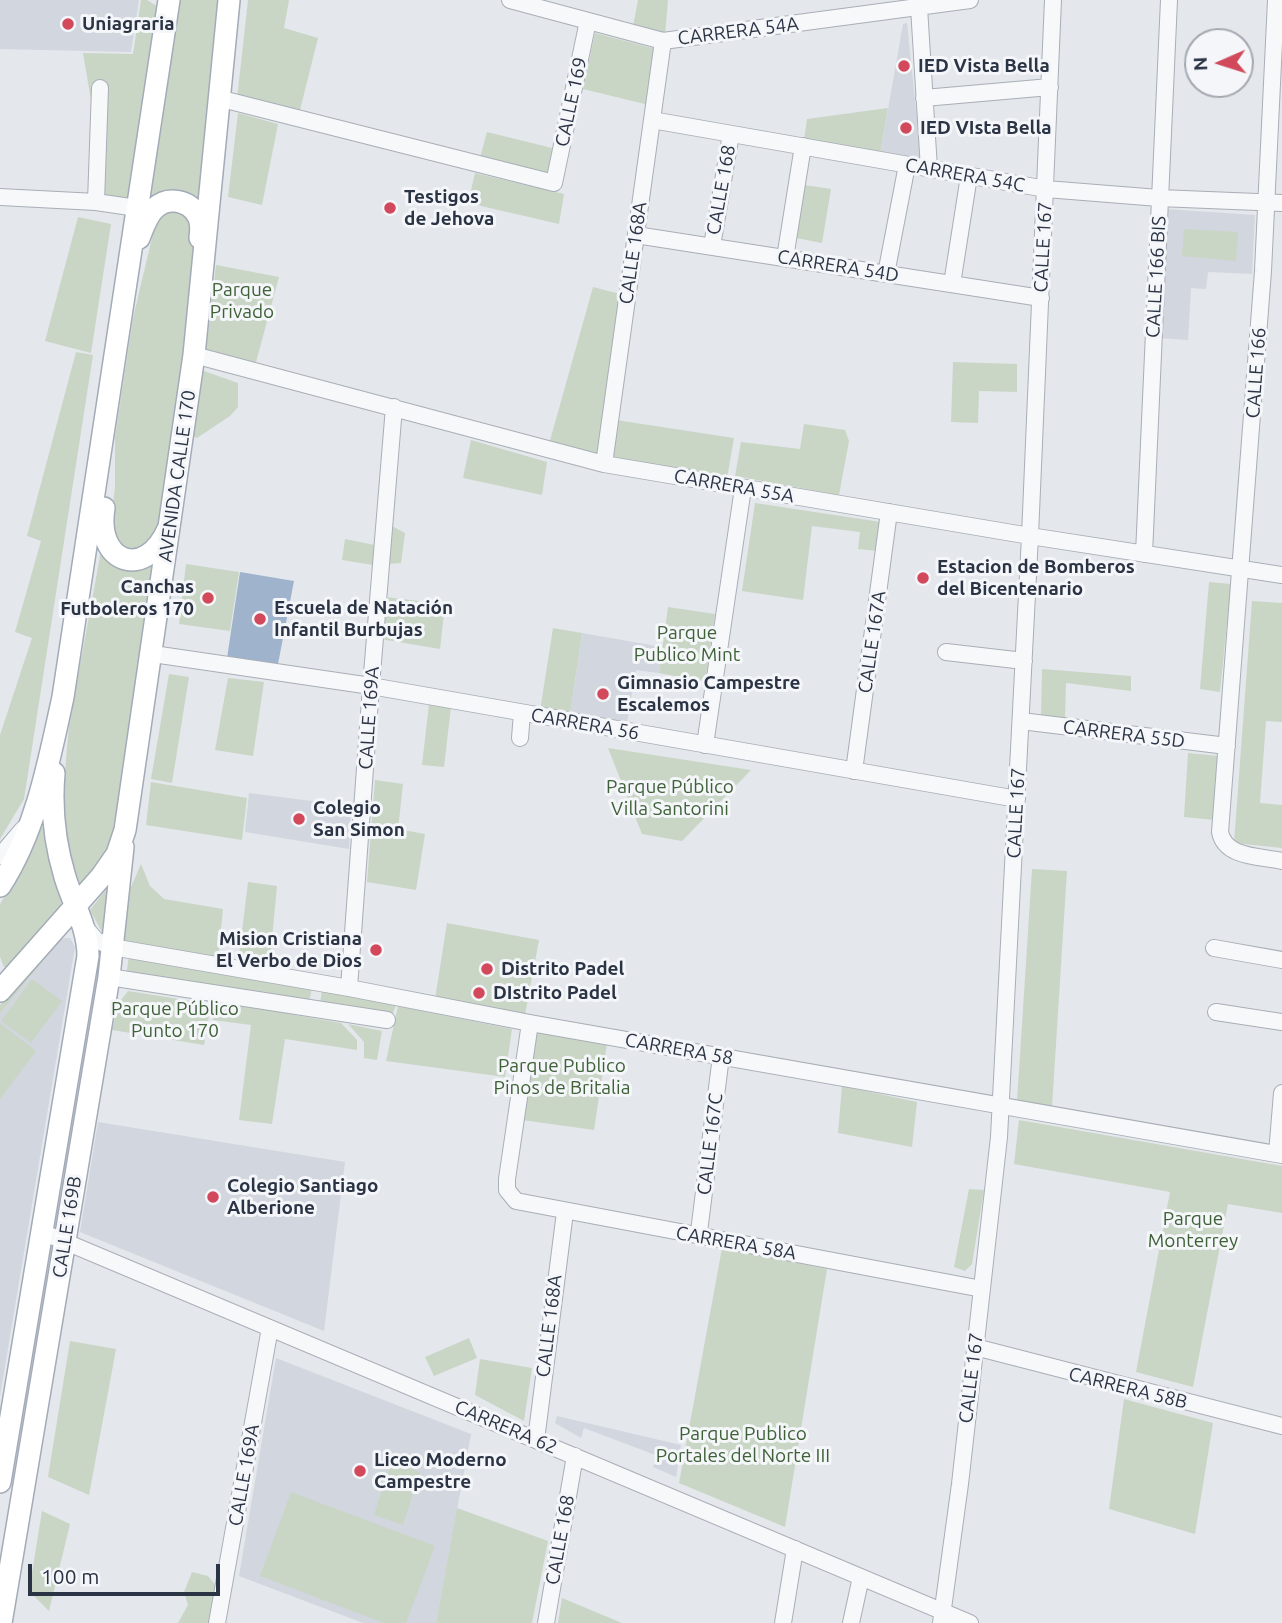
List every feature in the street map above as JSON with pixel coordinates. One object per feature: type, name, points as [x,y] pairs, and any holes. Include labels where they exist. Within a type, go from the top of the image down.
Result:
[{"type":"main road","points":[[0,886],[31,819],[46,771],[63,697],[169,0]]},
{"type":"main road","name":"AVENIDA CALLE 170","points":[[0,991],[111,864],[117,855],[125,830],[153,653],[194,355],[229,0]]},
{"type":"main road","points":[[130,258],[150,213],[157,206],[173,200],[189,206],[197,214],[201,224],[200,300]]},
{"type":"main road","points":[[104,433],[107,485],[102,521],[106,544],[114,553],[126,559],[138,559],[156,550],[171,522]]},
{"type":"main road","name":"CALLE 169B","points":[[0,1482],[88,956],[84,926],[74,906],[60,858],[53,799],[63,697]]},
{"type":"main road","name":"CALLE 169B","points":[[1,1623],[109,977],[125,830]]},
{"type":"street","name":"CARRERA 54A","points":[[510,0],[663,41],[970,0]]},
{"type":"street","name":"CALLE 167","points":[[942,1618],[960,1484],[1001,1107],[1030,536],[1053,0]]},
{"type":"street","name":"CALLE 166 BIS","points":[[1144,554],[1169,0]]},
{"type":"street","name":"CALLE 166","points":[[1276,0],[1275,203],[1220,832],[1222,840],[1232,850],[1282,861]]},
{"type":"street","points":[[919,7],[929,169]]},
{"type":"street","name":"CALLE 169","points":[[218,98],[554,183],[588,21]]},
{"type":"street","name":"CALLE 168A","points":[[604,464],[663,41]]},
{"type":"street","points":[[924,98],[1050,88]]},
{"type":"street","points":[[96,202],[100,89]]},
{"type":"street","name":"CARRERA 54C","points":[[652,120],[1046,189],[1275,203]]},
{"type":"street","name":"CALLE 168","points":[[712,246],[731,134]]},
{"type":"street","points":[[785,258],[803,146]]},
{"type":"street","points":[[887,274],[907,165]]},
{"type":"street","points":[[952,284],[969,176]]},
{"type":"street","points":[[0,197],[96,202],[137,208]]},
{"type":"street","name":"CARRERA 54D","points":[[636,234],[1041,298]]},
{"type":"street","name":"CARRERA 55A","points":[[194,355],[604,464],[1030,536],[1282,575]]},
{"type":"street","name":"CALLE 169A","points":[[349,988],[370,686],[394,407]]},
{"type":"street","points":[[705,745],[743,488]]},
{"type":"street","name":"CALLE 167A","points":[[854,771],[889,512]]},
{"type":"street","points":[[946,652],[1024,661]]},
{"type":"street","name":"CARRERA 56","points":[[153,653],[370,686],[1017,799]]},
{"type":"street","points":[[520,738],[522,713]]},
{"type":"street","name":"CARRERA 55D","points":[[1021,721],[1227,746]]},
{"type":"street","points":[[0,856],[31,819]]},
{"type":"street","name":"CARRERA 58","points":[[84,926],[96,940],[112,947],[1280,1155]]},
{"type":"street","points":[[1214,948],[1282,960]]},
{"type":"street","points":[[109,977],[387,1020]]},
{"type":"street","points":[[313,1008],[320,983]]},
{"type":"street","points":[[1216,1012],[1282,1022]]},
{"type":"street","name":"CARRERA 58A","points":[[530,1023],[507,1179],[507,1190],[516,1201],[982,1289]]},
{"type":"street","name":"CALLE 167C","points":[[699,1232],[721,1056]]},
{"type":"street","points":[[1280,1155],[1282,1093]]},
{"type":"street","name":"CALLE 168A","points":[[536,1440],[565,1212]]},
{"type":"street","name":"CARRERA 62","points":[[42,1232],[861,1577],[942,1618],[970,1623]]},
{"type":"street","name":"CALLE 169A","points":[[217,1623],[270,1328]]},
{"type":"street","name":"CARRERA 58B","points":[[975,1347],[1282,1426]]},
{"type":"street","name":"CALLE 168","points":[[546,1623],[575,1456]]},
{"type":"street","points":[[783,1623],[795,1549]]},
{"type":"street","points":[[851,1623],[861,1577]]},
{"type":"shaded area","name":"Uniagraria","points":[[0,0],[139,0],[131,52],[0,49]]},
{"type":"shaded area","name":"IED Vista Bella","points":[[907,23],[921,158],[919,161],[880,155],[903,24]]},
{"type":"shaded area","points":[[1166,209],[1255,215],[1252,274],[1208,272],[1206,289],[1191,288],[1188,340],[1158,338]]},
{"type":"shaded area","name":"Gimnasio Campestre Escalemos","points":[[582,633],[662,647],[659,673],[636,670],[626,728],[570,715]]},
{"type":"shaded area","name":"Colegio San Simon","points":[[249,793],[351,806],[349,849],[245,832]]},
{"type":"shaded area","points":[[70,938],[75,947],[0,1396],[0,1014],[60,940]]},
{"type":"shaded area","name":"Colegio Santiago Alberione","points":[[98,1122],[345,1162],[324,1331],[80,1232]]},
{"type":"shaded area","name":"Liceo Moderno Campestre","points":[[276,1358],[471,1434],[436,1623],[363,1623],[239,1576]]},
{"type":"shaded area","points":[[557,1416],[681,1445],[676,1477],[653,1467],[658,1456],[584,1428],[581,1438],[555,1423]]},
{"type":"green space","points":[[141,0],[147,0],[160,8],[132,203],[100,197],[107,113],[91,100],[83,53],[133,54]]},
{"type":"green space","points":[[180,0],[225,0],[206,205],[149,198]]},
{"type":"green space","points":[[248,0],[289,0],[284,28],[318,38],[299,114],[237,99]]},
{"type":"green space","points":[[638,0],[668,0],[665,36],[633,26]]},
{"type":"green space","points":[[595,33],[656,49],[649,105],[583,89]]},
{"type":"green space","points":[[888,108],[880,155],[804,140],[807,119]]},
{"type":"green space","points":[[238,113],[278,124],[262,205],[228,197]]},
{"type":"green space","points":[[487,132],[556,149],[550,176],[480,158]]},
{"type":"green space","points":[[475,173],[564,194],[559,224],[468,203]]},
{"type":"green space","points":[[804,185],[831,189],[822,243],[796,238]]},
{"type":"green space","points":[[184,210],[195,223],[192,288],[162,524],[148,549],[122,550],[110,526],[115,487],[115,437],[133,318],[156,221],[165,213]]},
{"type":"green space","points":[[78,217],[111,224],[91,353],[45,341]]},
{"type":"green space","points":[[1184,229],[1238,232],[1236,261],[1182,256]]},
{"type":"green space","name":"Parque Privado","points":[[216,265],[279,277],[255,366],[206,352]]},
{"type":"green space","points":[[593,287],[624,295],[602,458],[549,444]]},
{"type":"green space","points":[[76,352],[93,355],[24,799],[0,839],[0,735],[32,638],[15,632],[41,541],[27,536]]},
{"type":"green space","points":[[953,362],[1017,364],[1017,392],[979,391],[978,423],[951,422]]},
{"type":"green space","points":[[201,370],[238,383],[238,407],[230,416],[197,438],[192,436]]},
{"type":"green space","points":[[616,420],[734,438],[727,478],[612,459]]},
{"type":"green space","points":[[804,424],[845,430],[849,441],[839,495],[735,476],[741,442],[800,449]]},
{"type":"green space","points":[[471,440],[547,462],[542,495],[463,478]]},
{"type":"green space","points":[[755,503],[881,522],[878,551],[858,549],[860,532],[812,526],[803,600],[742,591]]},
{"type":"green space","points":[[392,526],[405,533],[401,563],[388,564]]},
{"type":"green space","points":[[345,539],[375,545],[373,565],[342,560]]},
{"type":"green space","points":[[101,551],[138,565],[152,563],[158,559],[139,706],[111,847],[84,884],[80,884],[65,845],[63,795],[69,725]]},
{"type":"green space","name":"Canchas Futboleros 170","points":[[186,564],[239,572],[230,631],[179,624]]},
{"type":"green space","points":[[1209,582],[1231,584],[1220,692],[1200,689]]},
{"type":"green space","points":[[385,597],[445,604],[440,649],[381,639]]},
{"type":"green space","points":[[1252,601],[1282,603],[1282,722],[1266,721],[1260,803],[1282,805],[1282,848],[1234,843]]},
{"type":"green space","name":"Parque Publico Mint","points":[[668,607],[715,614],[705,682],[659,673]]},
{"type":"green space","points":[[553,628],[582,633],[570,715],[540,711]]},
{"type":"green space","points":[[1042,669],[1131,676],[1131,691],[1066,683],[1065,719],[1041,717]]},
{"type":"green space","points":[[169,674],[189,677],[172,783],[151,779]]},
{"type":"green space","points":[[228,678],[264,682],[253,756],[215,750]]},
{"type":"green space","points":[[429,704],[451,707],[444,767],[422,765]]},
{"type":"green space","name":"Parque Público Villa Santorini","points":[[608,748],[751,770],[682,841],[642,834]]},
{"type":"green space","points":[[1188,753],[1219,756],[1214,820],[1184,817]]},
{"type":"green space","points":[[375,780],[403,784],[398,829],[425,834],[416,890],[367,882]]},
{"type":"green space","points":[[151,782],[247,798],[242,840],[146,825]]},
{"type":"green space","points":[[42,827],[46,828],[60,878],[62,908],[7,968],[0,957],[0,904]]},
{"type":"green space","points":[[141,864],[150,886],[164,899],[223,909],[218,960],[121,943],[128,894]]},
{"type":"green space","points":[[1032,869],[1067,871],[1052,1107],[1017,1102]]},
{"type":"green space","points":[[248,882],[277,886],[269,970],[238,964]]},
{"type":"green space","points":[[108,887],[102,932],[90,910]]},
{"type":"green space","name":"Distrito Padel","points":[[447,923],[539,940],[525,1015],[435,999]]},
{"type":"green space","points":[[60,940],[0,1014],[0,1005]]},
{"type":"green space","points":[[129,955],[312,987],[309,1003],[126,977]]},
{"type":"green space","points":[[32,979],[62,1001],[31,1043],[1,1021]]},
{"type":"green space","points":[[322,990],[396,1005],[393,1013],[370,1013],[320,1003]]},
{"type":"green space","name":"Parque Público Punto 170","points":[[128,991],[211,1004],[204,1045],[112,1030],[118,1004]]},
{"type":"green space","points":[[217,997],[291,1005],[289,1014],[341,1023],[357,1040],[357,1050],[285,1039],[272,1124],[239,1120],[251,1025],[213,1020]]},
{"type":"green space","points":[[398,1006],[512,1029],[505,1077],[386,1061]]},
{"type":"green space","points":[[0,1023],[36,1051],[0,1099]]},
{"type":"green space","name":"Parque Publico Pinos de Britalia","points":[[530,1023],[608,1037],[594,1130],[515,1119]]},
{"type":"green space","points":[[348,1024],[382,1031],[377,1060],[364,1058],[364,1042]]},
{"type":"green space","points":[[842,1086],[917,1102],[912,1147],[838,1133]]},
{"type":"green space","name":"Parque Monterrey","points":[[1019,1120],[1282,1166],[1282,1213],[1228,1204],[1193,1387],[1136,1372],[1170,1192],[1014,1164]]},
{"type":"green space","points":[[969,1189],[984,1190],[972,1264],[965,1271],[954,1267]]},
{"type":"green space","name":"Parque Publico Portales del Norte III","points":[[722,1248],[827,1269],[785,1527],[679,1483]]},
{"type":"green space","points":[[469,1338],[477,1358],[434,1376],[425,1357]]},
{"type":"green space","points":[[70,1341],[116,1349],[89,1495],[48,1477]]},
{"type":"green space","points":[[480,1359],[532,1368],[524,1421],[475,1395]]},
{"type":"green space","points":[[1124,1399],[1213,1423],[1195,1534],[1109,1509]]},
{"type":"green space","points":[[391,1462],[420,1472],[403,1525],[374,1515]]},
{"type":"green space","points":[[291,1492],[435,1546],[406,1623],[384,1623],[260,1576]]},
{"type":"green space","points":[[457,1508],[548,1541],[532,1623],[436,1623]]},
{"type":"green space","points":[[42,1511],[70,1524],[49,1611],[29,1591]]},
{"type":"green space","points":[[192,1572],[208,1576],[218,1588],[212,1623],[178,1623],[188,1605],[184,1592]]},
{"type":"green space","points":[[562,1598],[622,1623],[558,1623]]},
{"type":"water","name":"Escuela de Natación Infantil Burbujas","points":[[240,572],[294,581],[278,664],[227,658]]},
{"type":"place","name":"Uniagraria","points":[[68,24]]},
{"type":"place","name":"IED Vista Bella","points":[[904,66]]},
{"type":"place","name":"IED VIsta Bella","points":[[906,128]]},
{"type":"place","name":"Testigos de Jehova","points":[[390,208]]},
{"type":"place","name":"Estacion de Bomberos del Bicentenario","points":[[923,578]]},
{"type":"place","name":"Canchas Futboleros 170","points":[[208,598]]},
{"type":"place","name":"Escuela de Natación Infantil Burbujas","points":[[260,619]]},
{"type":"place","name":"Gimnasio Campestre Escalemos","points":[[603,694]]},
{"type":"place","name":"Colegio San Simon","points":[[299,819]]},
{"type":"place","name":"Mision Cristiana El Verbo de Dios","points":[[376,950]]},
{"type":"place","name":"Distrito Padel","points":[[487,969]]},
{"type":"place","name":"DIstrito Padel","points":[[479,993]]},
{"type":"place","name":"Colegio Santiago Alberione","points":[[213,1197]]},
{"type":"place","name":"Liceo Moderno Campestre","points":[[360,1471]]}]
